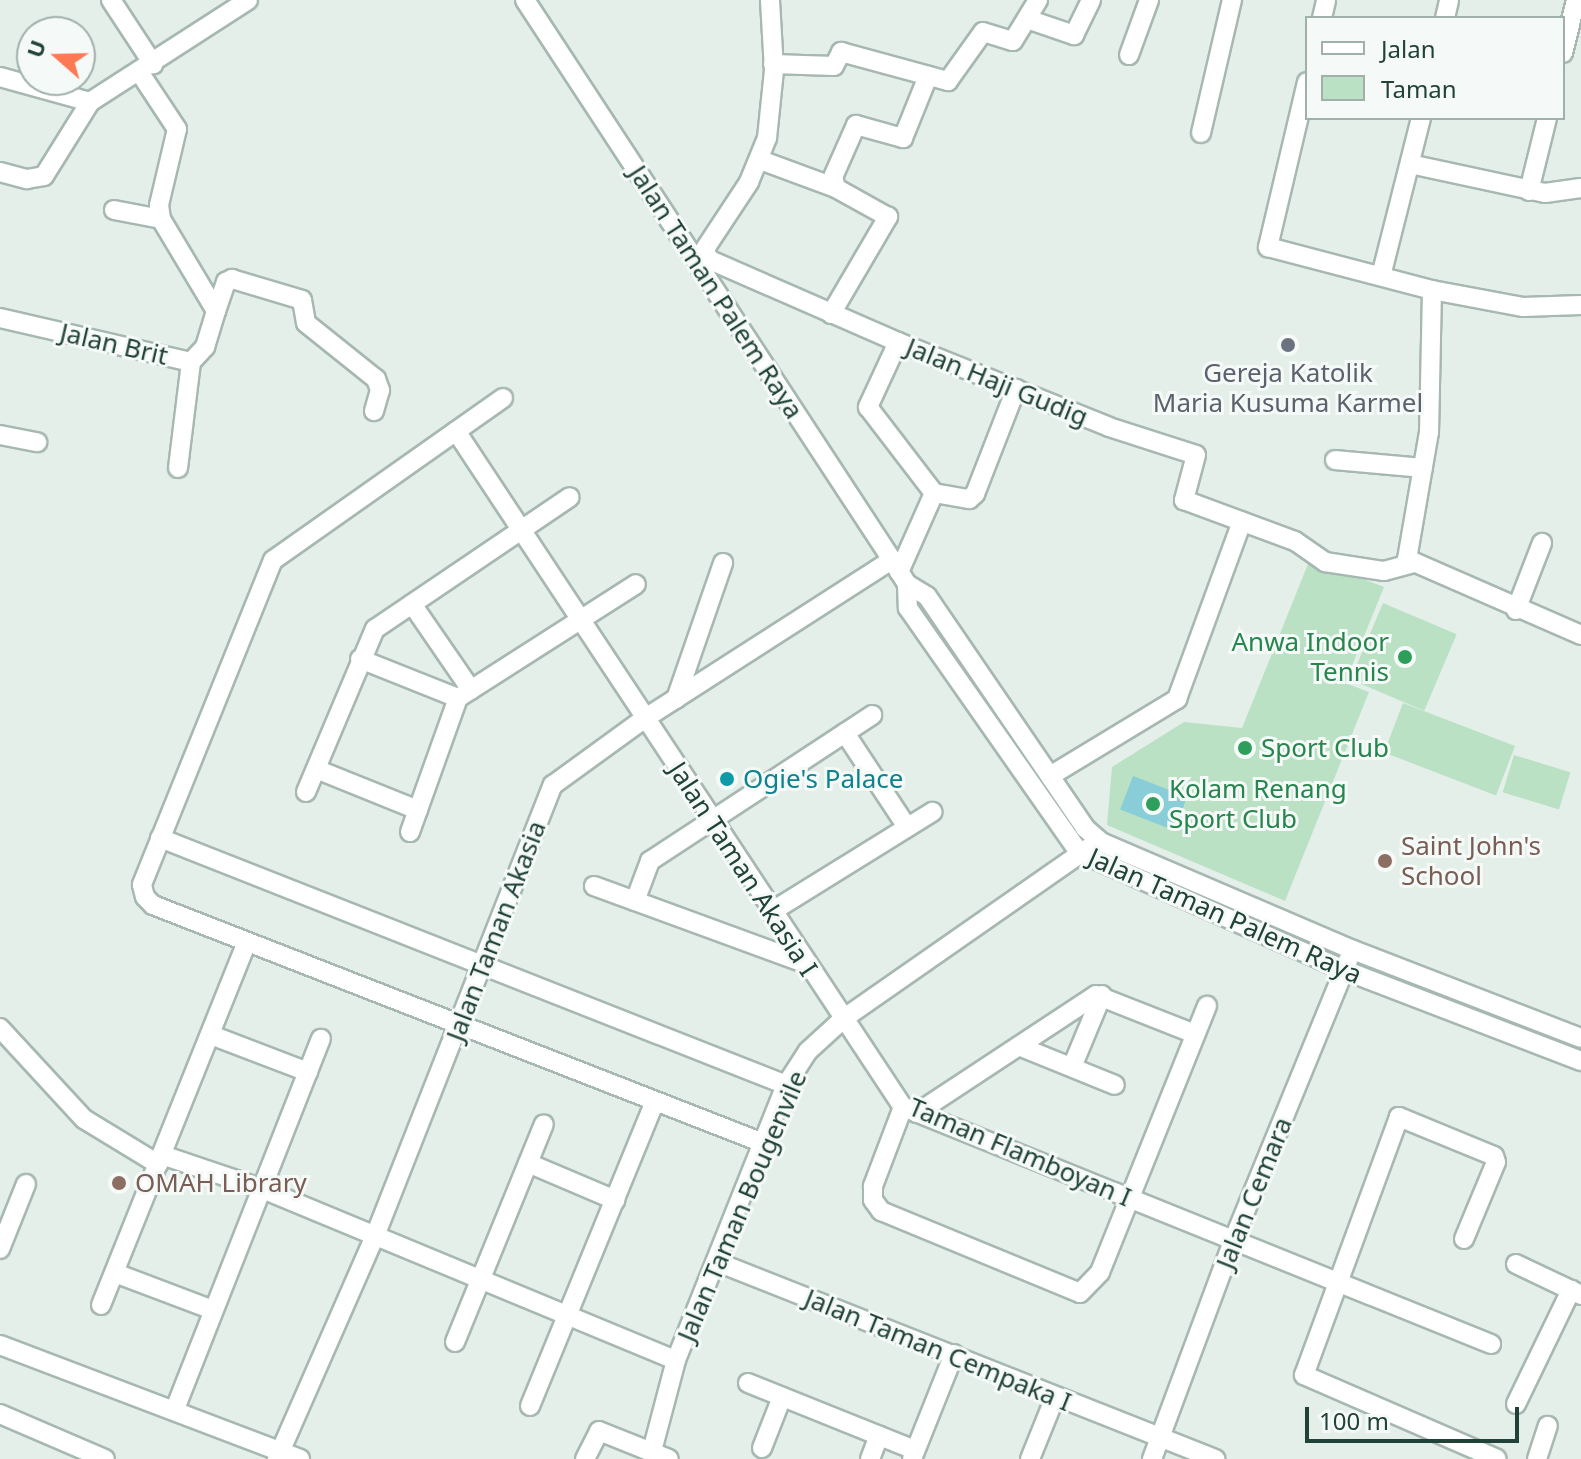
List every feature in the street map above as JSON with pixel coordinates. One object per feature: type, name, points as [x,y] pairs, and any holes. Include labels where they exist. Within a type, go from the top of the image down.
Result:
[{"type":"street","points":[[111,0],[177,129],[160,201],[161,219],[216,311]]},
{"type":"street","name":"Jalan Taman Palem Raya","points":[[525,0],[701,257],[899,572],[927,596],[1050,776],[1101,842],[1353,950],[1581,1038]]},
{"type":"street","points":[[701,257],[760,160],[771,111],[773,64],[770,0]]},
{"type":"street","points":[[773,64],[834,66],[841,52],[948,81],[983,32],[1010,43],[1038,0]]},
{"type":"street","points":[[1027,19],[1074,35],[1091,0]]},
{"type":"street","points":[[1129,55],[1149,0]]},
{"type":"street","points":[[1201,133],[1232,0]]},
{"type":"street","points":[[1565,45],[1576,0]]},
{"type":"street","points":[[0,172],[27,179],[44,176],[90,102],[146,69],[237,3]]},
{"type":"street","points":[[836,188],[833,177],[856,125],[903,138],[928,76]]},
{"type":"street","points":[[0,77],[90,102]]},
{"type":"street","points":[[1305,90],[1268,247],[1432,290],[1523,307],[1581,305]]},
{"type":"street","points":[[1381,276],[1421,120]]},
{"type":"street","points":[[1529,191],[1547,120]]},
{"type":"street","points":[[760,160],[836,188],[888,217],[831,314]]},
{"type":"street","points":[[1410,164],[1529,191],[1581,188]]},
{"type":"street","points":[[114,210],[161,219]]},
{"type":"street","name":"Jalan Haji Gudig","points":[[701,257],[898,342],[1196,455],[1184,500],[1242,521]]},
{"type":"street","name":"Jalan Brit","points":[[0,318],[191,362],[205,347],[226,282],[232,279],[302,300],[306,323],[376,379],[380,390],[374,411]]},
{"type":"street","points":[[1411,564],[1406,551],[1429,432],[1432,290]]},
{"type":"street","points":[[898,342],[868,407],[934,493],[962,499],[975,494],[1016,389]]},
{"type":"street","points":[[178,468],[191,362]]},
{"type":"street","points":[[503,398],[273,560],[142,885],[145,897],[153,905],[763,1143]]},
{"type":"street","name":"Jalan Taman Akasia I","points":[[456,431],[843,1019]]},
{"type":"street","points":[[0,435],[37,442]]},
{"type":"street","points":[[1335,460],[1423,468]]},
{"type":"street","points":[[899,572],[934,493]]},
{"type":"street","points":[[306,792],[375,629],[570,497]]},
{"type":"street","points":[[1050,776],[1177,699],[1242,521],[1295,541],[1325,562],[1384,571],[1411,564],[1581,635]]},
{"type":"street","points":[[1516,610],[1542,543]]},
{"type":"street","points":[[676,699],[723,563]]},
{"type":"street","name":"Jalan Taman Palem Raya","points":[[899,572],[908,608],[1079,852],[1344,970],[1581,1061]]},
{"type":"street","name":"Jalan Taman Akasia","points":[[278,1455],[375,1236],[484,969],[553,785],[676,699],[899,572]]},
{"type":"street","points":[[410,832],[465,694],[636,584]]},
{"type":"street","points":[[412,604],[465,694]]},
{"type":"street","points":[[360,659],[465,694]]},
{"type":"street","points":[[969,695],[986,684]]},
{"type":"street","points":[[635,901],[650,861],[872,715]]},
{"type":"street","points":[[845,733],[907,827]]},
{"type":"street","points":[[316,769],[418,810]]},
{"type":"street","points":[[771,912],[932,812]]},
{"type":"street","points":[[160,838],[484,969],[786,1085]]},
{"type":"street","name":"Jalan Taman Bougenvile","points":[[652,1451],[673,1375],[763,1143],[786,1085],[808,1051],[843,1019],[1079,852],[1101,842]]},
{"type":"street","points":[[594,886],[804,963]]},
{"type":"street","points":[[101,1305],[247,942]]},
{"type":"street","name":"Jalan Cemara","points":[[1152,1459],[1233,1241],[1353,950]]},
{"type":"street","points":[[1102,995],[1195,1034]]},
{"type":"street","points":[[1102,995],[1021,1047],[910,1110],[873,1186],[873,1200],[881,1211],[1067,1290],[1080,1293],[1093,1285],[1207,1006]]},
{"type":"street","points":[[1072,1067],[1102,995]]},
{"type":"street","name":"Taman Flamboyan I","points":[[843,1019],[910,1110],[1491,1344]]},
{"type":"street","points":[[0,1028],[84,1119],[160,1160],[260,1188],[567,1315],[673,1375]]},
{"type":"street","points":[[211,1035],[308,1072]]},
{"type":"street","points":[[175,1409],[321,1039]]},
{"type":"street","points":[[1021,1047],[1115,1085]]},
{"type":"street","points":[[530,1406],[654,1103]]},
{"type":"street","points":[[1464,1239],[1496,1162],[1494,1156],[1399,1117],[1304,1370],[1310,1381],[1497,1459]]},
{"type":"street","points":[[455,1342],[544,1124]]},
{"type":"street","points":[[528,1163],[615,1200]]},
{"type":"street","points":[[0,1249],[26,1184]]},
{"type":"street","name":"Jalan Taman Cempaka I","points":[[717,1262],[1215,1459]]},
{"type":"street","points":[[1516,1264],[1576,1293],[1516,1404]]},
{"type":"street","points":[[115,1273],[213,1310]]},
{"type":"street","points":[[0,1345],[175,1409],[278,1455],[300,1459]]},
{"type":"street","points":[[748,1383],[879,1436],[913,1454],[954,1354]]},
{"type":"street","points":[[762,1448],[782,1397]]},
{"type":"street","points":[[1037,1457],[1055,1397]]},
{"type":"street","points":[[0,1414],[105,1459]]},
{"type":"street","points":[[1537,1459],[1548,1426]]},
{"type":"street","points":[[585,1459],[599,1431],[669,1459]]},
{"type":"street","points":[[870,1459],[879,1436]]},
{"type":"green space","name":"Sport Club","points":[[1310,559],[1384,587],[1345,683],[1369,692],[1285,901],[1107,825],[1112,767],[1184,722],[1242,728]]},
{"type":"green space","name":"Anwa Indoor Tennis","points":[[1383,603],[1457,634],[1424,711],[1351,679]]},
{"type":"green space","points":[[1403,703],[1515,746],[1496,795],[1384,752]]},
{"type":"green space","points":[[1514,755],[1570,772],[1559,810],[1503,792]]},
{"type":"water","name":"Kolam Renang Sport Club","points":[[1133,776],[1187,797],[1174,830],[1120,810]]},
{"type":"place","name":"Gereja Katolik Maria Kusuma Karmel","points":[[1288,345]]},
{"type":"place","name":"Anwa Indoor Tennis","points":[[1405,657]]},
{"type":"place","name":"Sport Club","points":[[1245,748]]},
{"type":"place","name":"Ogie's Palace","points":[[727,779]]},
{"type":"place","name":"Kolam Renang Sport Club","points":[[1153,804]]},
{"type":"place","name":"Saint John's School","points":[[1385,861]]},
{"type":"place","name":"OMAH Library","points":[[119,1183]]}]
